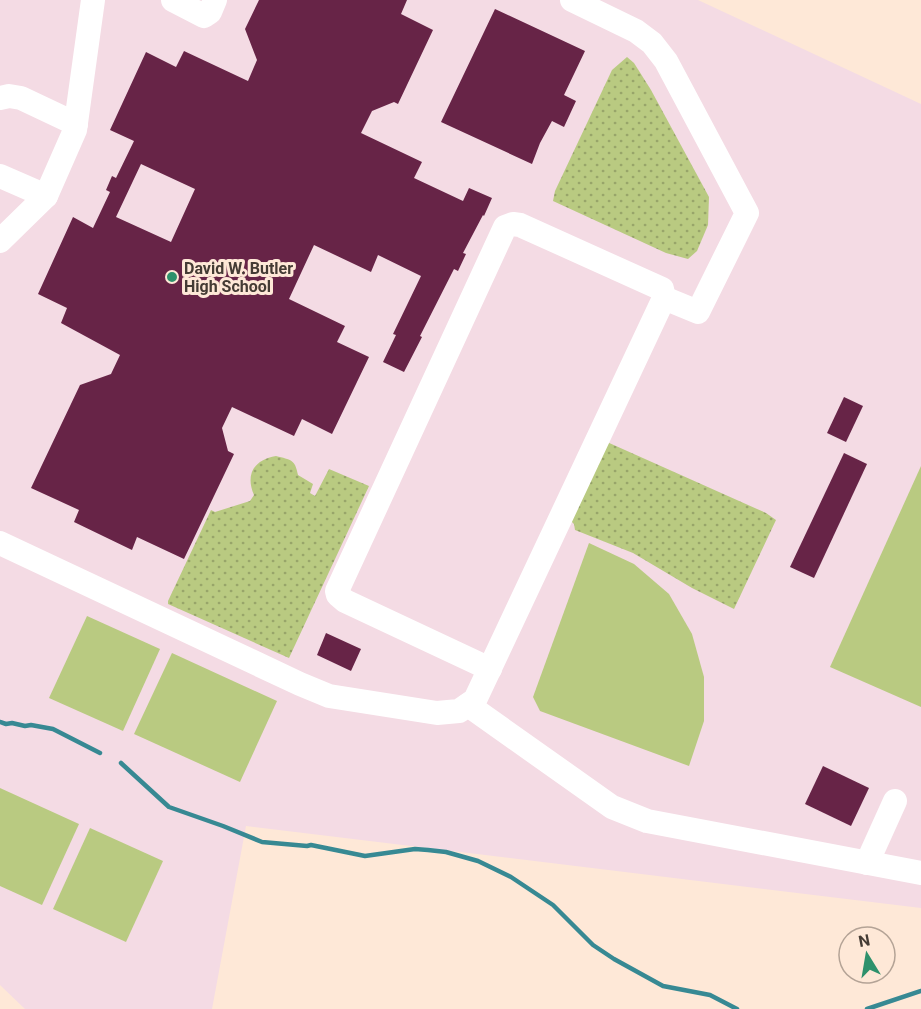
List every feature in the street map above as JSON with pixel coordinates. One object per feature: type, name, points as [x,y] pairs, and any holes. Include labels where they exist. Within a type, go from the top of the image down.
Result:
[{"type":"lane","points":[[0,241],[46,196],[75,130],[93,0]]},
{"type":"lane","points":[[173,0],[204,16],[210,12],[215,0]]},
{"type":"lane","points":[[572,0],[636,31],[652,43],[666,61],[747,213],[698,312],[664,298]]},
{"type":"lane","points":[[0,98],[9,96],[21,98],[76,124]]},
{"type":"lane","points":[[0,176],[46,196]]},
{"type":"lane","points":[[0,543],[329,696],[437,712],[459,711],[475,700],[490,669],[664,298],[662,289],[520,225],[505,226],[337,591],[345,601],[490,669]]},
{"type":"lane","points":[[468,705],[612,807],[647,821],[921,873]]},
{"type":"lane","points":[[867,863],[895,801]]},
{"type":"shaded area","points":[[0,0],[698,0],[921,104],[921,908],[246,826],[212,1009],[25,1009],[0,985]]},
{"type":"green space","points":[[627,57],[634,63],[651,90],[709,197],[708,225],[697,251],[688,259],[666,253],[553,201],[555,191],[612,70]]},
{"type":"green space","points":[[607,442],[766,513],[776,520],[734,609],[692,588],[633,553],[575,530],[571,521]]},
{"type":"green space","points":[[276,456],[294,463],[298,475],[313,484],[310,493],[315,496],[329,469],[369,486],[289,658],[168,604],[211,510],[215,512],[250,501],[254,495],[251,487],[253,469],[262,461]]},
{"type":"green space","points":[[921,466],[921,707],[830,667]]},
{"type":"green space","points":[[589,543],[634,564],[669,594],[692,634],[704,677],[704,721],[689,766],[540,711],[533,697]]},
{"type":"green space","points":[[87,616],[160,649],[123,731],[49,698]]},
{"type":"green space","points":[[172,653],[277,701],[240,782],[134,734]]},
{"type":"green space","points":[[0,788],[79,824],[42,905],[0,886]]},
{"type":"green space","points":[[90,828],[163,861],[126,942],[53,909]]},
{"type":"building","name":"David W. Butler High School","points":[[259,0],[407,0],[401,14],[433,30],[398,104],[394,102],[372,111],[361,133],[422,162],[414,178],[463,201],[469,188],[492,198],[463,253],[466,254],[458,271],[454,269],[404,372],[383,362],[396,335],[393,334],[421,276],[378,255],[371,272],[314,245],[289,299],[345,326],[337,342],[369,357],[332,434],[302,419],[294,436],[232,407],[222,428],[228,451],[234,454],[184,559],[137,537],[132,550],[74,522],[79,510],[31,488],[80,385],[111,374],[120,355],[61,323],[67,308],[38,294],[73,217],[93,228],[110,192],[106,190],[112,176],[116,178],[134,141],[110,130],[146,52],[176,67],[184,51],[248,81],[257,60],[245,29]],"holes":[[[141,164],[195,189],[171,242],[116,217]]]},
{"type":"building","points":[[495,9],[585,51],[564,95],[576,101],[564,127],[552,121],[532,164],[441,122]]},
{"type":"building","points":[[844,397],[863,406],[846,442],[827,433]]},
{"type":"building","points":[[844,453],[867,464],[814,578],[790,567]]},
{"type":"building","points":[[326,633],[361,649],[351,671],[317,655]]},
{"type":"building","points":[[823,766],[869,788],[851,826],[805,804]]},
{"type":"waterway","points":[[0,722],[53,729],[100,753]]},
{"type":"waterway","points":[[121,763],[169,807],[262,842],[311,845],[365,856],[415,849],[428,850],[446,852],[478,861],[511,877],[553,905],[593,945],[614,959],[663,986],[710,995],[737,1009]]},
{"type":"waterway","points":[[867,1009],[921,991]]},
{"type":"place","name":"David W. Butler High School","points":[[172,277]]}]
